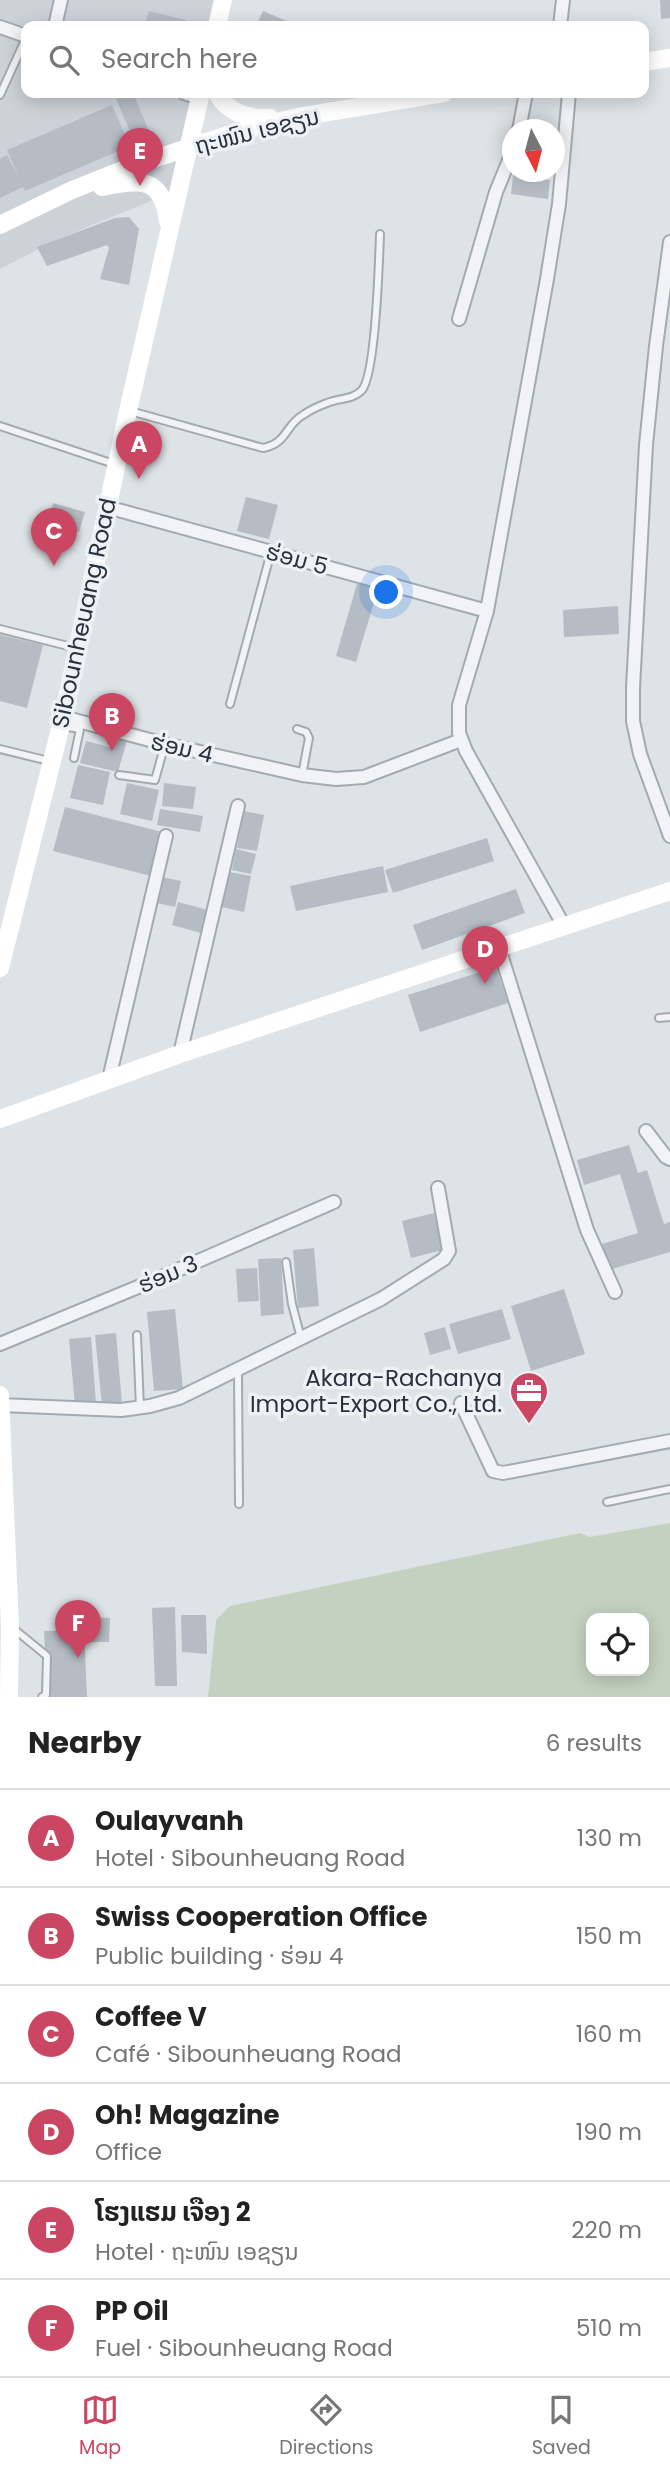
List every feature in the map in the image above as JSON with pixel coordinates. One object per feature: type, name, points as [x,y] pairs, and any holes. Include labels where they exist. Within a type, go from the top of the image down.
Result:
[{"type":"street","points":[[56,21],[61,0]]},
{"type":"street","points":[[218,21],[223,0]]},
{"type":"street","points":[[560,21],[563,0]]},
{"type":"street","points":[[0,27],[21,35]]},
{"type":"street","points":[[649,61],[670,58]]},
{"type":"street","name":"Sibounheuang Road","points":[[0,968],[78,648],[116,465],[188,148],[195,98]]},
{"type":"street","points":[[222,98],[230,109],[244,116],[298,117]]},
{"type":"street","name":"ຖະໜົນ ເອຊຽນ","points":[[0,225],[72,190],[135,165],[240,131],[298,117],[414,98]]},
{"type":"street","points":[[521,119],[525,98]]},
{"type":"street","points":[[564,926],[466,751],[461,740],[459,705],[487,611],[559,204],[569,98]]},
{"type":"street","points":[[459,319],[502,178]]},
{"type":"street","points":[[72,190],[140,182],[153,186],[161,193],[166,205],[169,231]]},
{"type":"street","points":[[670,242],[646,445],[633,721],[640,754],[670,836]]},
{"type":"street","name":"ຮ່ອມ 5","points":[[107,508],[487,611]]},
{"type":"street","name":"ຮ່ອມ 4","points":[[61,721],[302,775],[336,779],[364,777],[461,740]]},
{"type":"street","points":[[180,1054],[238,806]]},
{"type":"street","points":[[109,1079],[166,836]]},
{"type":"street","points":[[0,1119],[180,1054],[670,891]]},
{"type":"street","points":[[499,948],[587,1230],[615,1292]]},
{"type":"street","points":[[646,1131],[670,1159]]},
{"type":"street","points":[[1,1405],[121,1410],[140,1408],[179,1398],[238,1371],[380,1300],[444,1259],[449,1251],[438,1188]]},
{"type":"street","name":"ຮ່ອມ 3","points":[[0,1343],[150,1282],[334,1202]]},
{"type":"street","points":[[0,1395],[10,1626],[9,1697]]},
{"type":"street","points":[[461,1403],[493,1471],[503,1474],[670,1441]]},
{"type":"lane","points":[[0,95],[21,48]]},
{"type":"lane","points":[[128,411],[263,448],[274,446],[283,439],[299,416],[328,402],[351,397],[363,389],[370,363],[380,234]]},
{"type":"lane","points":[[0,426],[116,465]]},
{"type":"lane","points":[[230,704],[271,552]]},
{"type":"lane","points":[[0,629],[78,648]]},
{"type":"lane","points":[[61,721],[80,729],[74,758]]},
{"type":"lane","points":[[297,729],[306,732],[309,738],[302,775]]},
{"type":"lane","points":[[119,775],[155,780],[165,744]]},
{"type":"lane","points":[[0,749],[51,762]]},
{"type":"lane","points":[[659,1018],[670,1017]]},
{"type":"lane","points":[[286,1262],[292,1304],[301,1338]]},
{"type":"lane","points":[[137,1335],[140,1408]]},
{"type":"lane","points":[[238,1371],[239,1504]]},
{"type":"lane","points":[[607,1502],[670,1489]]},
{"type":"lane","points":[[10,1626],[47,1656],[46,1695],[43,1697]]},
{"type":"shaded area","points":[[0,0],[227,0],[222,21],[21,21],[21,98],[202,98],[178,190],[58,239],[0,269]]},
{"type":"green space","points":[[670,1523],[670,1697],[208,1697],[216,1620],[230,1606],[580,1533],[590,1537]]},
{"type":"building","points":[[660,0],[670,0],[670,18],[661,19]]},
{"type":"building","points":[[149,11],[186,20],[186,21],[146,21]]},
{"type":"building","points":[[263,11],[287,21],[258,21]]},
{"type":"building","points":[[135,98],[149,131],[133,138],[116,99]]},
{"type":"building","points":[[112,105],[130,146],[25,191],[23,187],[0,198],[0,159],[7,155],[19,178],[7,150]]},
{"type":"building","points":[[512,182],[550,182],[548,199],[511,194]]},
{"type":"building","points":[[129,217],[139,229],[129,285],[100,279],[109,248],[107,245],[47,266],[37,247],[115,218]]},
{"type":"building","points":[[246,497],[278,505],[269,539],[237,531]]},
{"type":"building","points":[[53,503],[85,512],[79,532],[47,522]]},
{"type":"building","points":[[358,580],[379,586],[356,662],[336,656]]},
{"type":"building","points":[[618,606],[619,634],[564,637],[563,610]]},
{"type":"building","points":[[0,635],[43,645],[27,708],[0,701]]},
{"type":"building","points":[[116,737],[127,740],[118,772],[80,763],[86,741],[113,748]]},
{"type":"building","points":[[78,765],[110,772],[103,805],[70,798]]},
{"type":"building","points":[[127,783],[159,790],[152,821],[120,814]]},
{"type":"building","points":[[164,783],[196,787],[193,809],[162,806]]},
{"type":"building","points":[[65,807],[162,832],[151,876],[53,851]]},
{"type":"building","points":[[160,809],[203,816],[200,832],[157,825]]},
{"type":"building","points":[[244,811],[264,815],[257,851],[237,848]]},
{"type":"building","points":[[487,838],[494,861],[393,893],[385,870]]},
{"type":"building","points":[[236,849],[256,854],[251,874],[232,870]]},
{"type":"building","points":[[383,866],[388,892],[296,911],[290,886]]},
{"type":"building","points":[[229,872],[251,876],[244,912],[222,907]]},
{"type":"building","points":[[162,877],[181,881],[175,907],[157,903]]},
{"type":"building","points":[[516,889],[525,913],[422,950],[413,925]]},
{"type":"building","points":[[178,902],[208,910],[201,933],[172,925]]},
{"type":"building","points":[[496,967],[508,1003],[420,1032],[408,995]]},
{"type":"building","points":[[629,1145],[638,1173],[647,1170],[664,1224],[670,1222],[670,1252],[609,1270],[602,1244],[638,1233],[620,1174],[584,1185],[577,1160]]},
{"type":"building","points":[[434,1213],[443,1250],[411,1258],[402,1221]]},
{"type":"building","points":[[314,1248],[319,1306],[298,1308],[293,1250]]},
{"type":"building","points":[[281,1258],[284,1314],[261,1316],[258,1259]]},
{"type":"building","points":[[257,1268],[259,1301],[238,1302],[236,1269]]},
{"type":"building","points":[[564,1289],[585,1354],[531,1371],[511,1306]]},
{"type":"building","points":[[175,1309],[183,1389],[154,1391],[147,1312]]},
{"type":"building","points":[[502,1309],[511,1339],[458,1354],[449,1324]]},
{"type":"building","points":[[445,1327],[451,1349],[430,1355],[424,1333]]},
{"type":"building","points":[[116,1333],[122,1404],[102,1406],[95,1335]]},
{"type":"building","points":[[91,1337],[96,1404],[75,1406],[69,1339]]},
{"type":"building","points":[[175,1607],[177,1686],[155,1686],[152,1608]]},
{"type":"building","points":[[181,1615],[206,1615],[207,1654],[182,1652]]},
{"type":"building","points":[[89,1617],[110,1618],[109,1642],[88,1642]]},
{"type":"building","points":[[84,1630],[87,1697],[47,1697],[44,1631]]},
{"type":"place","name":"ໂຮງແຮມ ເຈືອງ 2","points":[[140,186]]},
{"type":"place","name":"Oulayvanh","points":[[139,479]]},
{"type":"place","name":"Coffee V","points":[[54,566]]},
{"type":"place","name":"Swiss Cooperation Office","points":[[112,751]]},
{"type":"place","name":"Oh! Magazine","points":[[485,984]]},
{"type":"place","name":"Akara-Rachanya Import-Export Co., Ltd.","points":[[529,1425]]},
{"type":"place","name":"PP Oil","points":[[78,1658]]}]
